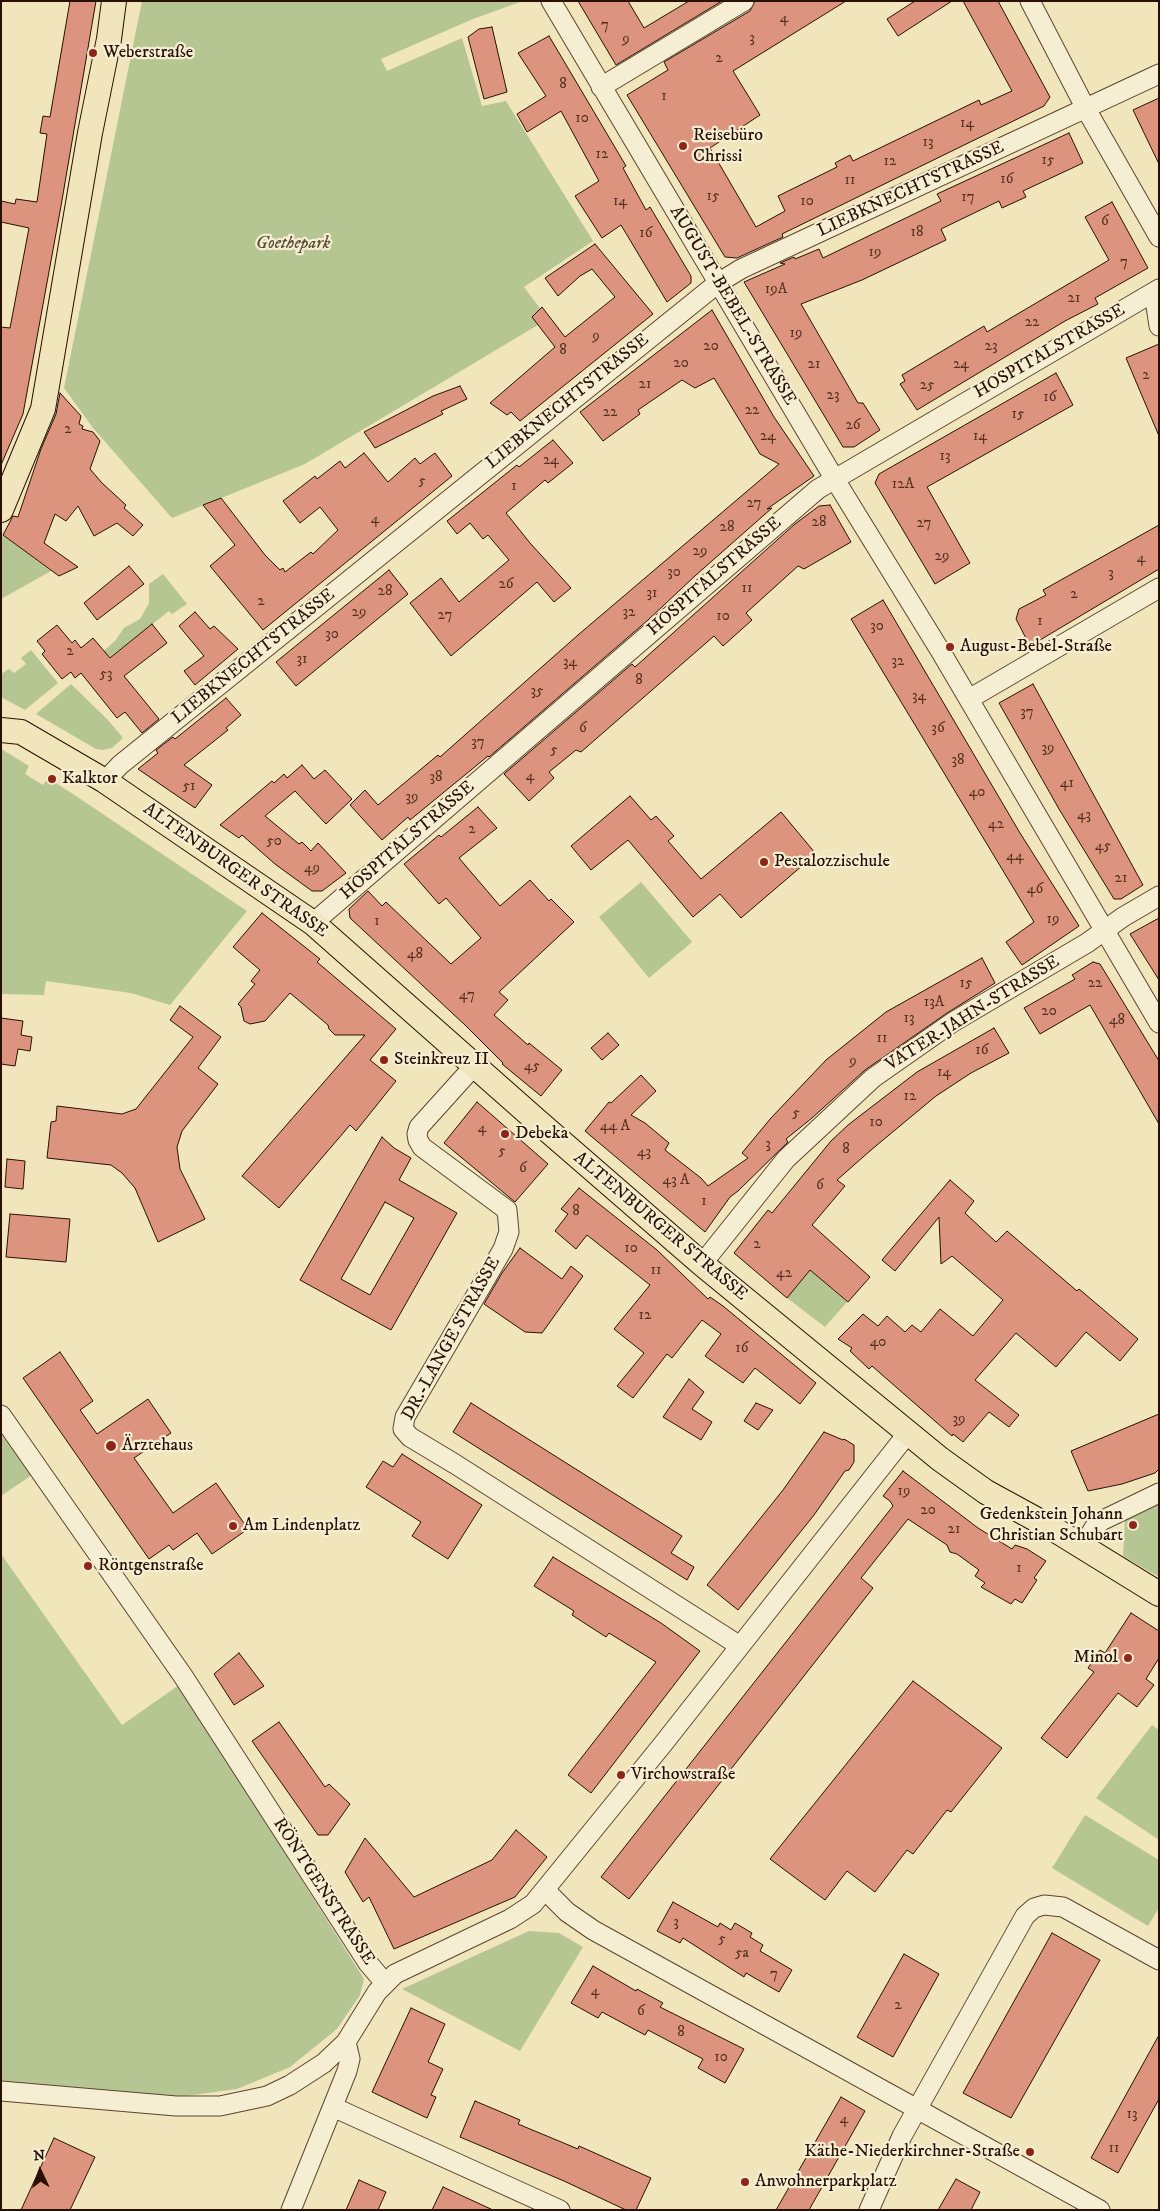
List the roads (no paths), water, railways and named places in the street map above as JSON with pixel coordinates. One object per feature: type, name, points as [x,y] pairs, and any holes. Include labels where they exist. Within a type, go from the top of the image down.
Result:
[{"type":"main road","points":[[1,510],[43,409],[90,132],[109,39],[114,1]]},
{"type":"main road","name":"ALTENBURGER STRASSE","points":[[1,715],[12,720],[11,731],[105,780],[313,923],[702,1264],[908,1433],[986,1492],[1149,1588]]},
{"type":"street","name":"AUGUST-BEBEL-STRASSE","points":[[551,1],[834,478],[969,699],[1159,1023]]},
{"type":"street","points":[[601,87],[744,1]]},
{"type":"street","points":[[1030,1],[1086,108],[1159,237]]},
{"type":"street","name":"LIEBKNECHTSTRASSE","points":[[105,780],[120,765],[718,283],[1159,74]]},
{"type":"street","name":"HOSPITALSTRASSE","points":[[313,923],[818,489],[1159,289]]},
{"type":"street","points":[[1159,298],[1156,306],[1159,326]]},
{"type":"street","points":[[969,699],[1159,588]]},
{"type":"street","name":"VATER-JAHN-STRASSE","points":[[702,1264],[786,1159],[873,1078],[953,1022],[1159,896]]},
{"type":"street","name":"DR.-LANGE STRASSE","points":[[474,1066],[419,1127],[416,1134],[422,1146],[507,1210],[509,1232],[503,1249],[405,1417],[404,1429],[410,1437],[740,1646]]},
{"type":"street","name":"RÖNTGENSTRASSE","points":[[1,1415],[183,1676],[368,1964],[384,1983],[371,2000],[346,2042],[324,2063],[290,2085],[267,2096],[220,2106],[176,2106],[1,2091]]},
{"type":"street","points":[[384,1983],[415,1963],[522,1913],[533,1904],[908,1433]]},
{"type":"street","points":[[1082,1547],[1094,1528],[1101,1521],[1120,1510],[1159,1493]]},
{"type":"street","points":[[545,1890],[567,1912],[593,1930],[1100,2210]]},
{"type":"street","points":[[869,2210],[902,2136],[1025,1916],[1034,1908],[1044,1905],[1062,1907],[1159,1960]]},
{"type":"street","points":[[291,2210],[333,2107],[350,2059],[346,2042]]},
{"type":"street","points":[[333,2107],[560,2210]]},
{"type":"place","name":"Weberstraße","points":[[93,53]]},
{"type":"place","name":"Reisebüro Chrissi","points":[[683,146]]},
{"type":"place","name":"August-Bebel-Straße","points":[[950,647]]},
{"type":"place","name":"Kalktor","points":[[52,779]]},
{"type":"place","name":"Pestalozzischule","points":[[764,862]]},
{"type":"place","name":"Steinkreuz II","points":[[384,1060]]},
{"type":"place","name":"Debeka","points":[[505,1134]]},
{"type":"place","name":"Ärztehaus","points":[[111,1446]]},
{"type":"place","name":"Gedenkstein Johann Christian Schubart","points":[[1133,1525]]},
{"type":"place","name":"Am Lindenplatz","points":[[233,1526]]},
{"type":"place","name":"Röntgenstraße","points":[[88,1566]]},
{"type":"place","name":"Minol","points":[[1128,1658]]},
{"type":"place","name":"Virchowstraße","points":[[621,1775]]},
{"type":"place","name":"Käthe-Niederkirchner-Straße","points":[[1030,2152]]},
{"type":"place","name":"Anwohnerparkplatz","points":[[745,2182]]},
{"type":"park label","name":"Goethepark","points":[[293,244]]}]
